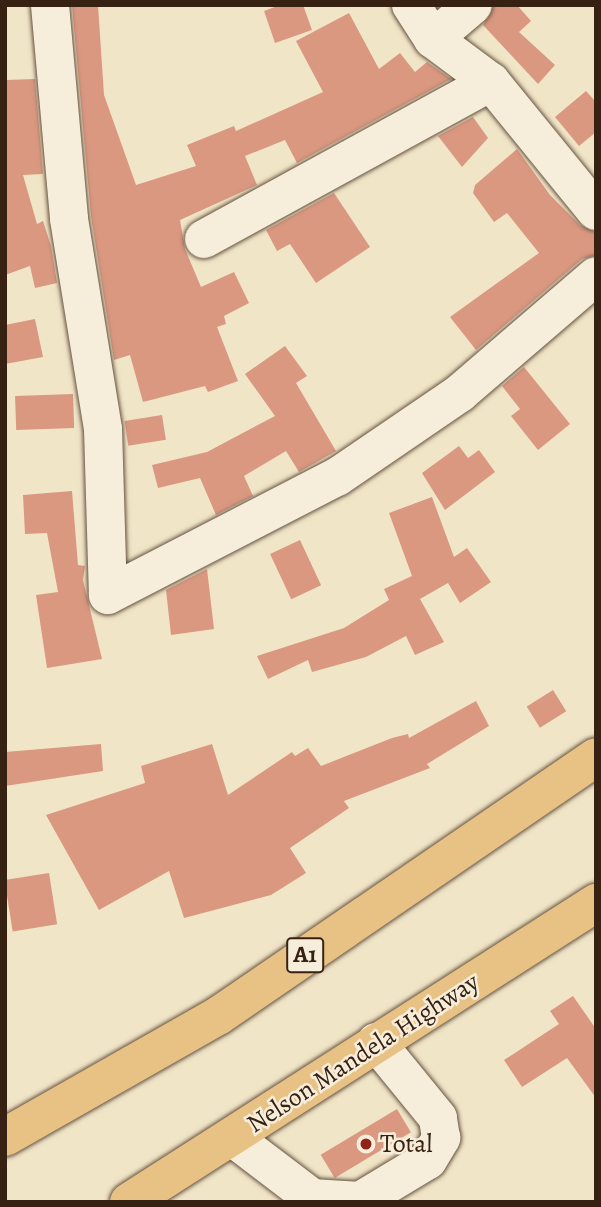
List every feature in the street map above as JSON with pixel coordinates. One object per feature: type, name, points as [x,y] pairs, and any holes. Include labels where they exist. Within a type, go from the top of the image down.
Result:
[{"type":"highway","name":"A1","points":[[5,1137],[218,1016],[596,757]]},
{"type":"highway","name":"Nelson Mandela Highway","points":[[129,1202],[596,903]]},
{"type":"street","points":[[50,5],[69,219],[103,429],[108,595],[337,477],[460,393],[596,276]]},
{"type":"street","points":[[411,5],[433,39],[492,82],[596,211]]},
{"type":"street","points":[[433,39],[473,5]]},
{"type":"street","points":[[204,239],[492,82]]},
{"type":"street","points":[[232,1137],[312,1198],[360,1201],[428,1160],[441,1138],[438,1118],[376,1042]]},
{"type":"building","points":[[72,5],[98,5],[104,95],[136,185],[196,166],[187,145],[234,126],[236,131],[323,92],[296,41],[349,13],[379,69],[400,53],[415,72],[427,62],[451,79],[297,163],[285,140],[245,156],[257,185],[180,220],[185,249],[201,287],[234,272],[249,303],[224,316],[226,324],[217,327],[238,381],[208,392],[205,386],[143,402],[130,355],[114,360],[91,216]]},
{"type":"building","points":[[280,5],[303,5],[312,30],[275,43],[264,11]]},
{"type":"building","points":[[494,5],[517,5],[531,21],[519,32],[555,65],[538,84],[483,25]]},
{"type":"building","points":[[35,79],[43,174],[23,175],[37,224],[43,221],[51,246],[57,283],[35,288],[30,266],[5,275],[5,80]]},
{"type":"building","points":[[586,91],[596,102],[596,132],[579,146],[555,117]]},
{"type":"building","points":[[473,117],[488,138],[462,167],[438,136]]},
{"type":"building","points":[[517,149],[550,195],[580,225],[595,232],[596,255],[582,259],[476,350],[450,317],[539,253],[507,213],[494,222],[473,193],[475,185]]},
{"type":"building","points":[[334,193],[370,247],[316,283],[290,244],[277,251],[266,230]]},
{"type":"building","points":[[35,319],[43,357],[5,364],[5,325]]},
{"type":"building","points":[[285,346],[307,376],[296,383],[336,451],[299,472],[286,451],[244,476],[253,496],[216,515],[200,478],[158,488],[152,465],[207,452],[275,416],[245,374]]},
{"type":"building","points":[[524,367],[570,424],[538,450],[511,416],[520,409],[502,386]]},
{"type":"building","points":[[73,394],[74,428],[16,430],[15,396]]},
{"type":"building","points":[[162,415],[166,440],[128,446],[124,421]]},
{"type":"building","points":[[459,446],[468,458],[479,450],[495,472],[445,510],[422,473]]},
{"type":"building","points":[[72,491],[78,565],[85,566],[83,580],[102,659],[47,668],[36,595],[58,592],[47,533],[25,534],[23,495]]},
{"type":"building","points":[[432,497],[454,557],[467,548],[491,582],[460,603],[448,583],[420,599],[444,642],[415,655],[406,636],[366,657],[312,672],[308,660],[268,679],[257,656],[344,628],[389,600],[384,589],[412,576],[389,513]]},
{"type":"building","points":[[300,540],[321,585],[291,599],[270,554]]},
{"type":"building","points":[[207,569],[214,629],[171,635],[166,590]]},
{"type":"building","points":[[553,690],[566,711],[540,728],[527,706]]},
{"type":"building","points":[[476,701],[489,726],[427,764],[430,768],[344,801],[349,808],[290,848],[306,873],[271,895],[184,918],[169,871],[99,910],[46,815],[145,783],[141,766],[212,744],[228,795],[292,752],[295,756],[308,748],[321,766],[392,738],[408,734],[409,738]]},
{"type":"building","points":[[101,744],[103,771],[5,786],[5,752]]},
{"type":"building","points":[[49,873],[57,924],[13,931],[5,880]]},
{"type":"building","points":[[573,996],[596,1029],[596,1098],[567,1058],[522,1087],[504,1060],[559,1024],[550,1011]]},
{"type":"building","name":"Total","points":[[397,1109],[411,1132],[335,1178],[321,1155]]},
{"type":"place","name":"Total","points":[[366,1144]]}]
